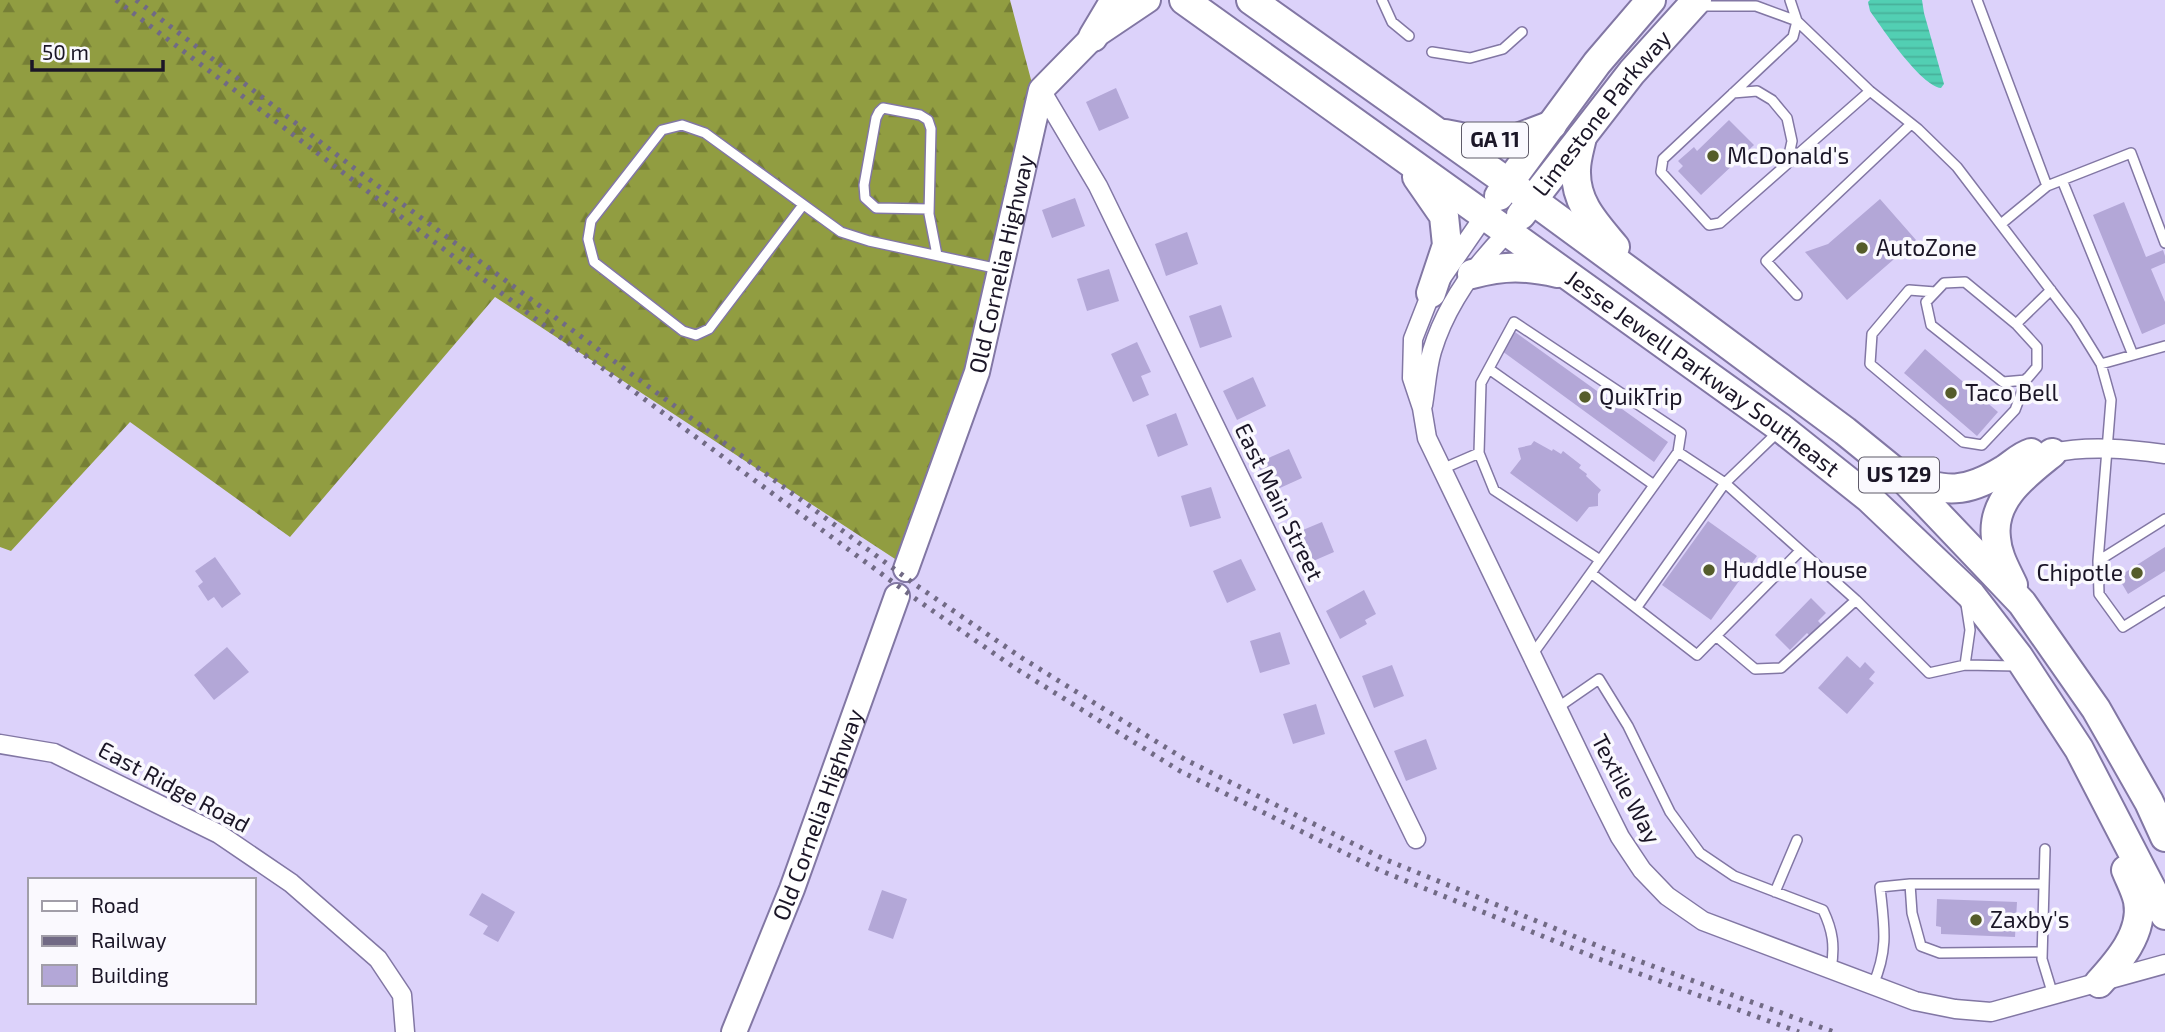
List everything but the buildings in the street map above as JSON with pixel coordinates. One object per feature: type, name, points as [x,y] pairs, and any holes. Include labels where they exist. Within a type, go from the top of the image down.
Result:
[{"type":"main road","points":[[1093,37],[1115,0]]},
{"type":"main road","name":"Jesse Jewell Parkway Southeast","points":[[1184,0],[1781,428],[1869,498],[1971,595],[2025,667],[2079,749],[2165,915]]},
{"type":"main road","name":"Jesse Jewell Parkway Southeast","points":[[1251,0],[1520,191],[1845,431],[1904,479],[2022,603],[2096,709],[2149,802],[2165,837]]},
{"type":"main road","name":"Limestone Parkway","points":[[1509,232],[1520,191],[1552,125],[1597,64],[1651,0]]},
{"type":"main road","name":"Limestone Parkway","points":[[1485,215],[1520,191],[1582,136],[1632,72],[1694,3]]},
{"type":"main road","name":"GA 11","points":[[1436,132],[1481,141],[1516,139],[1552,125]]},
{"type":"main road","name":"US 129","points":[[1582,136],[1576,170],[1579,198],[1589,217],[1644,282]]},
{"type":"main road","points":[[1402,158],[1444,216],[1447,245],[1431,293]]},
{"type":"main road","points":[[1472,274],[1496,267],[1533,267],[1564,275]]},
{"type":"main road","points":[[1904,479],[1928,487],[1969,488],[1985,482],[2028,453],[2052,453]]},
{"type":"main road","points":[[2022,603],[2000,557],[1995,536],[1998,518],[2006,495],[2018,481],[2052,453]]},
{"type":"main road","points":[[2099,983],[2120,960],[2132,939],[2138,917],[2138,901],[2126,869],[2127,843]]},
{"type":"street","points":[[1041,90],[1093,37],[1148,0]]},
{"type":"street","name":"East Main Street","points":[[1041,90],[1098,186],[1416,839]]},
{"type":"street","name":"Old Cornelia Highway","points":[[906,569],[977,372],[1041,90]]},
{"type":"street","name":"Textile Way","points":[[1485,215],[1431,293],[1413,339],[1412,378],[1422,408],[1427,438],[1620,837],[1642,870],[1667,896],[1703,921],[1915,1001],[1955,1009],[1991,1012],[2165,964]]},
{"type":"street","name":"Textile Way","points":[[1422,408],[1432,351],[1451,302],[1493,247],[1509,232]]},
{"type":"street","points":[[2052,453],[2070,448],[2165,454]]},
{"type":"street","name":"Old Cornelia Highway","points":[[734,1032],[792,889],[897,596]]},
{"type":"street","name":"East Ridge Road","points":[[0,744],[54,753],[219,834],[291,883],[377,959],[402,995],[405,1032]]},
{"type":"lane","points":[[1382,0],[1392,22],[1409,36]]},
{"type":"lane","points":[[1790,0],[1797,20],[1793,37],[1662,159],[1661,172],[1709,225],[1720,223],[1870,91]]},
{"type":"lane","points":[[1977,0],[2047,186]]},
{"type":"lane","points":[[1694,3],[1756,6],[1797,20],[1870,91],[1911,124],[1957,167],[2075,322],[2101,364],[2111,400],[2098,561],[2099,594],[2123,627],[2165,601]]},
{"type":"lane","points":[[1432,52],[1470,58],[1503,50],[1522,32]]},
{"type":"lane","points":[[1733,93],[1757,91],[1772,100],[1787,118],[1792,141],[1787,164]]},
{"type":"lane","points":[[929,209],[876,208],[865,198],[864,185],[876,118],[883,108],[920,115],[928,120],[931,129],[929,209],[937,256]]},
{"type":"lane","points":[[1797,295],[1766,261],[1911,124]]},
{"type":"lane","points":[[803,205],[709,330],[696,335],[683,331],[594,262],[588,239],[592,221],[662,130],[682,125],[705,133],[841,232],[869,241],[1000,269]]},
{"type":"lane","points":[[2001,224],[2047,186],[2131,153],[2165,243]]},
{"type":"lane","points":[[2062,180],[2133,355]]},
{"type":"lane","points":[[1965,282],[2016,324],[2037,347],[2037,367],[2026,380],[2003,382],[1931,325],[1926,302],[1944,283],[1965,282]]},
{"type":"lane","points":[[1935,292],[1909,290],[1872,334],[1870,364],[1963,442],[1982,445],[2015,410],[2027,378]]},
{"type":"lane","points":[[2016,324],[2051,290]]},
{"type":"lane","points":[[1532,656],[1591,573],[1600,561],[1678,452],[1681,433],[1514,322],[1481,383],[1479,453],[1494,490],[1600,561]]},
{"type":"lane","points":[[2101,364],[2165,346]]},
{"type":"lane","points":[[1489,369],[1654,485]]},
{"type":"lane","points":[[1637,607],[1725,483],[1781,428]]},
{"type":"lane","points":[[1678,452],[1725,483],[1856,600],[1929,673],[1965,665],[2025,667]]},
{"type":"lane","points":[[1442,469],[1479,453]]},
{"type":"lane","points":[[2098,561],[2165,519]]},
{"type":"lane","points":[[1591,573],[1697,655],[1800,551]]},
{"type":"lane","points":[[1964,590],[1970,630],[1965,665]]},
{"type":"lane","points":[[1716,636],[1755,669],[1781,668],[1856,600]]},
{"type":"lane","points":[[1557,708],[1599,679],[1628,726],[1670,812],[1700,853],[1734,876],[1823,910],[1832,928],[1831,969]]},
{"type":"lane","points":[[1775,892],[1797,839]]},
{"type":"lane","points":[[2045,849],[2042,959],[2053,995]]},
{"type":"lane","points":[[1873,985],[1885,944],[1880,887],[1910,884],[2044,884]]},
{"type":"lane","points":[[1910,884],[1912,913],[1921,946],[1940,953],[2042,952]]},
{"type":"green space","points":[[0,0],[1010,0],[1044,129],[918,574],[495,297],[290,537],[130,422],[11,551],[0,547]]},
{"type":"shaded area","points":[[1870,0],[1922,0],[1944,84],[1941,88],[1923,78],[1902,55],[1870,11]]},
{"type":"railway","points":[[116,0],[533,317],[913,597],[1015,668],[1180,771],[1379,870],[1599,959],[1799,1032]]},
{"type":"railway","points":[[136,0],[354,168],[913,583],[1022,658],[1186,760],[1384,859],[1603,948],[1834,1032]]},
{"type":"place","name":"McDonald's","points":[[1713,156]]},
{"type":"place","name":"AutoZone","points":[[1862,248]]},
{"type":"place","name":"Taco Bell","points":[[1951,393]]},
{"type":"place","name":"QuikTrip","points":[[1585,397]]},
{"type":"place","name":"Huddle House","points":[[1709,570]]},
{"type":"place","name":"Chipotle","points":[[2137,573]]},
{"type":"place","name":"Zaxby's","points":[[1976,920]]}]
